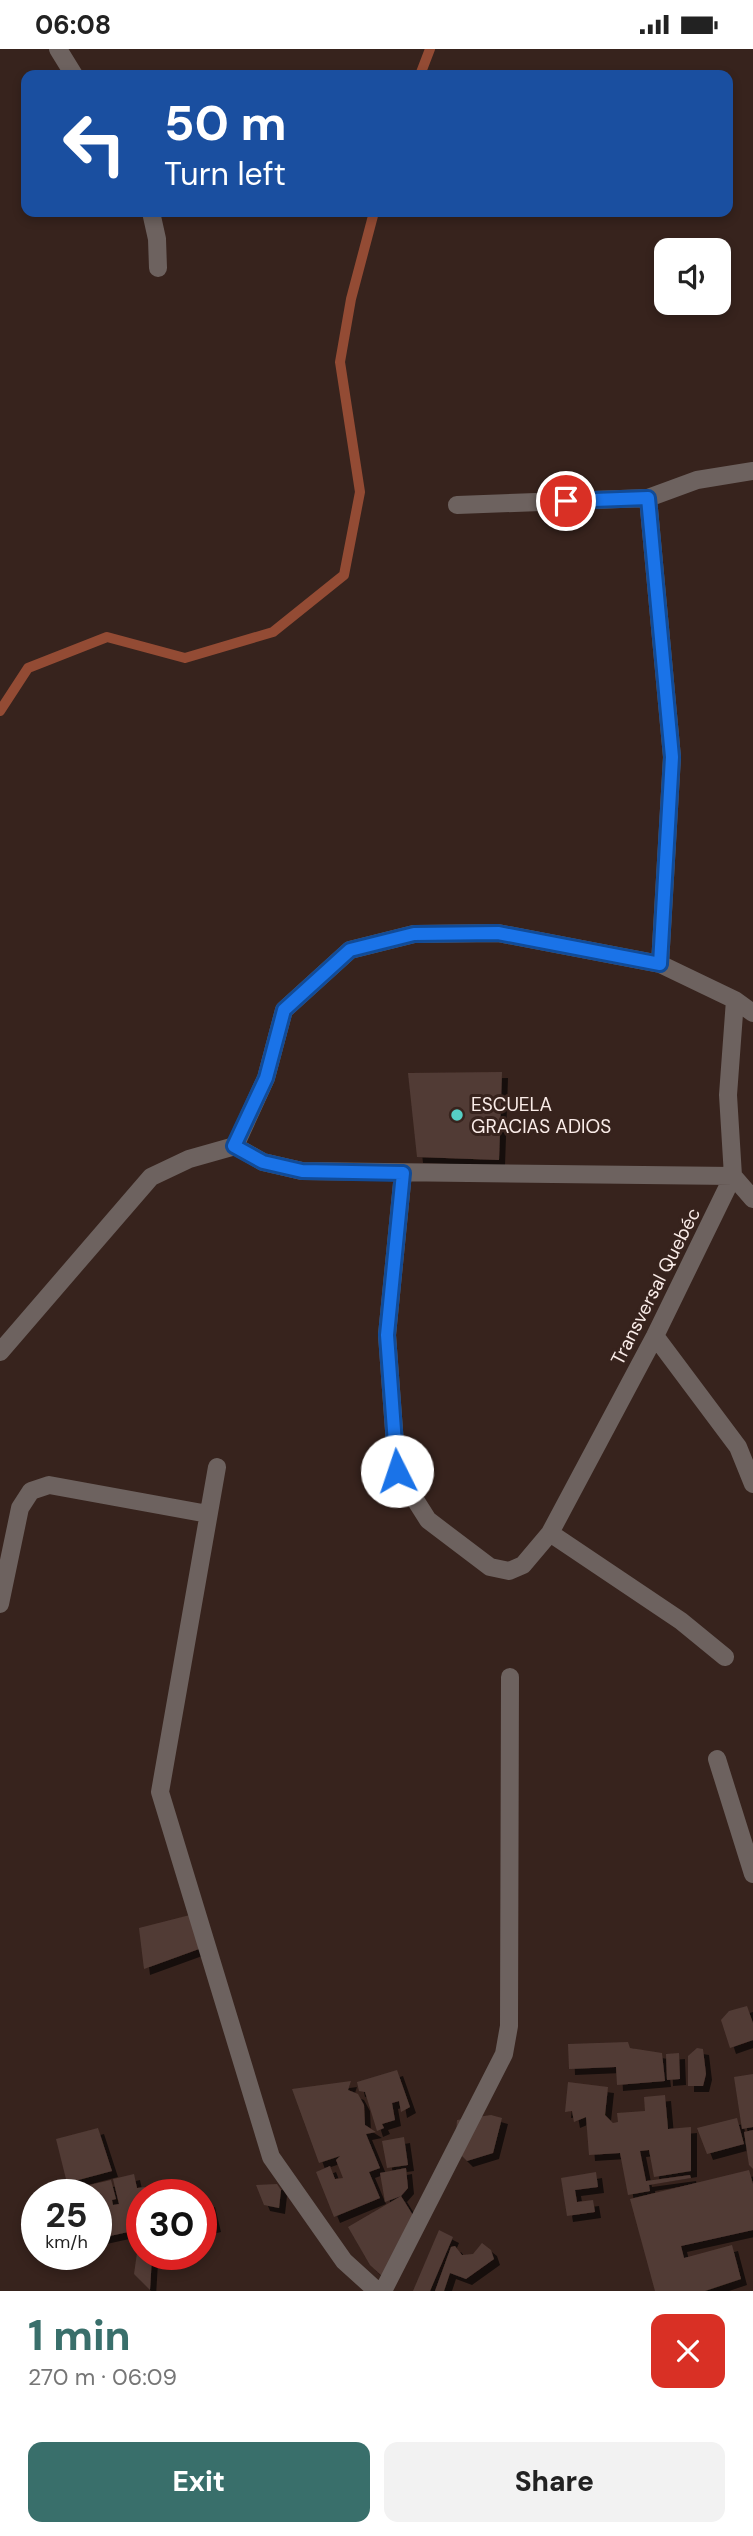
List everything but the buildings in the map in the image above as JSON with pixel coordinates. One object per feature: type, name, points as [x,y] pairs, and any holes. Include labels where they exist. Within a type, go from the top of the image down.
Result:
[{"type":"street","points":[[58,49],[71,70]]},
{"type":"street","points":[[152,217],[157,239],[158,268]]},
{"type":"street","points":[[457,505],[648,498],[697,480],[751,469],[753,471]]},
{"type":"street","points":[[648,498],[672,757],[660,964]]},
{"type":"street","points":[[234,1146],[266,1078],[284,1010],[350,950],[414,934],[498,933],[660,964],[735,1000],[753,1013]]},
{"type":"street","name":"Transversal Quebéc","points":[[403,1173],[387,1335],[397,1471],[428,1520],[490,1566],[509,1571],[523,1565],[550,1533],[655,1335],[733,1176],[728,1095],[735,1000]]},
{"type":"street","points":[[0,1352],[151,1177],[189,1159],[234,1146],[263,1162],[302,1171],[733,1176],[753,1199]]},
{"type":"street","points":[[655,1335],[738,1447],[753,1484]]},
{"type":"street","points":[[217,1467],[160,1791],[271,2157],[344,2261],[377,2291]]},
{"type":"street","points":[[0,1604],[20,1508],[31,1492],[49,1485],[208,1514]]},
{"type":"street","points":[[550,1533],[681,1621],[725,1657]]},
{"type":"street","points":[[383,2291],[504,2054],[508,2035],[511,1921],[510,1677]]},
{"type":"street","points":[[717,1759],[753,1874]]},
{"type":"waterway","points":[[422,70],[430,49]]},
{"type":"waterway","points":[[0,711],[28,668],[107,637],[185,658],[273,632],[344,575],[360,492],[340,362],[351,299],[373,217]]},
{"type":"place","name":"ESCUELA GRACIAS ADIOS","points":[[457,1115]]},
{"type":"route","points":[[397,1471],[387,1335],[403,1173],[302,1171],[263,1162],[234,1146],[266,1078],[284,1010],[350,950],[414,934],[498,933],[660,964],[672,757],[648,498],[566,501]]}]
